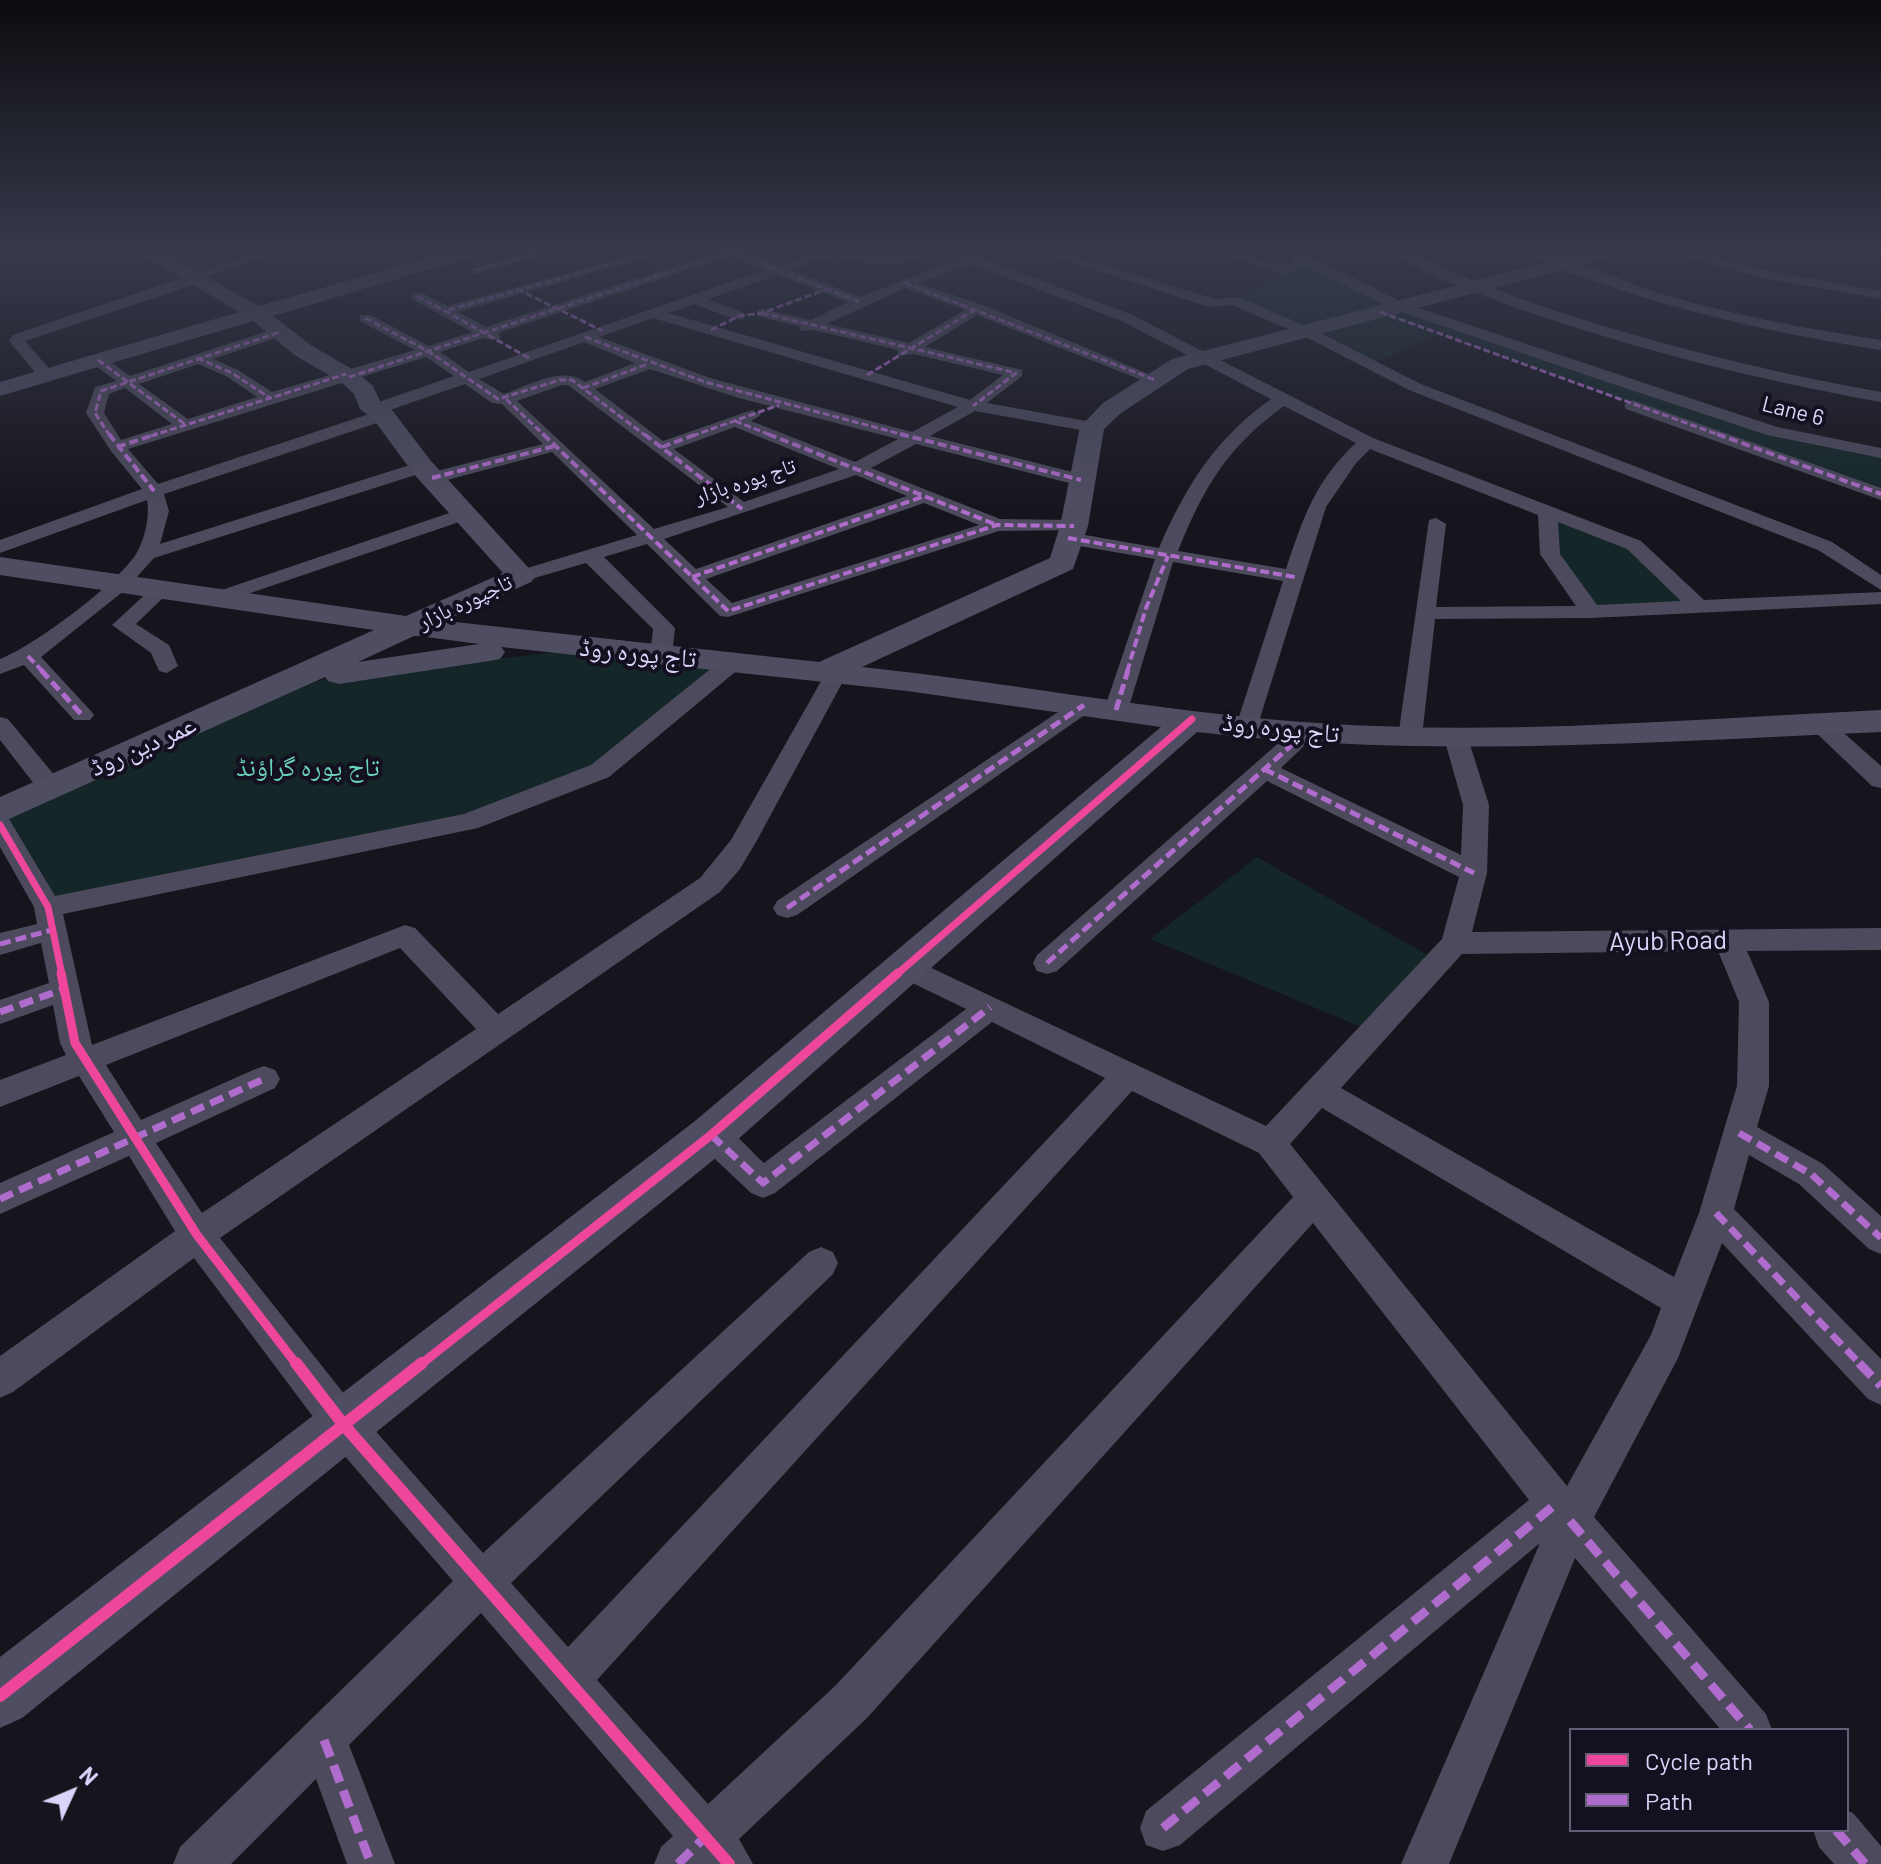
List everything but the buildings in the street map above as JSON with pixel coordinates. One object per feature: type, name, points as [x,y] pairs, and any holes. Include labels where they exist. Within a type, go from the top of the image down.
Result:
[{"type":"street","points":[[18,339],[47,376]]},
{"type":"street","points":[[0,389],[171,339]]},
{"type":"street","points":[[0,667],[28,656],[118,586],[147,554],[159,511],[154,491],[117,447],[95,413],[101,391],[258,339]]},
{"type":"street","points":[[289,339],[348,375],[365,391],[369,404],[379,412],[427,473],[521,576]]},
{"type":"street","points":[[405,339],[498,399],[567,379],[742,509]]},
{"type":"street","points":[[117,447],[463,339]]},
{"type":"street","points":[[495,339],[529,358]]},
{"type":"street","points":[[0,547],[580,339]]},
{"type":"street","points":[[590,339],[648,364],[779,405],[1049,475],[1081,480]]},
{"type":"street","points":[[741,339],[973,406],[1092,427]]},
{"type":"street","points":[[771,348],[786,339]]},
{"type":"street","points":[[874,339],[912,348]]},
{"type":"street","points":[[867,375],[927,339]]},
{"type":"street","points":[[1054,339],[1155,380]]},
{"type":"street","points":[[1170,339],[1367,442],[1634,545],[1699,607]]},
{"type":"street","points":[[0,1379],[197,1235],[710,885],[731,862],[743,842],[829,673],[1063,563],[1092,427],[1112,408],[1180,364],[1275,339]]},
{"type":"street","points":[[1321,339],[1415,387],[1825,546],[1881,584]]},
{"type":"street","points":[[1470,339],[1881,494]]},
{"type":"street","name":"Lane 6","points":[[1484,339],[1773,431],[1881,453]]},
{"type":"street","points":[[1628,339],[1724,365],[1881,397]]},
{"type":"street","points":[[1850,339],[1881,345]]},
{"type":"street","name":"تاج پورہ بازار","points":[[521,576],[742,509],[856,469],[973,406],[1016,373],[912,348]]},
{"type":"street","points":[[197,358],[232,373],[270,398]]},
{"type":"street","points":[[98,360],[128,381],[159,409],[186,425]]},
{"type":"street","points":[[583,388],[648,364]]},
{"type":"street","points":[[787,908],[1100,707],[1195,493],[1235,435],[1283,398]]},
{"type":"street","points":[[506,399],[728,611],[997,525]]},
{"type":"street","points":[[662,447],[779,405]]},
{"type":"street","points":[[735,421],[997,525],[1071,532],[1168,556],[1295,577]]},
{"type":"street","points":[[1248,726],[1316,507],[1349,459],[1367,442]]},
{"type":"street","points":[[147,554],[427,473],[555,446]]},
{"type":"street","points":[[692,577],[925,496]]},
{"type":"street","points":[[211,600],[464,514]]},
{"type":"street","points":[[1548,514],[1550,554],[1591,612]]},
{"type":"street","points":[[1410,737],[1436,524]]},
{"type":"street","points":[[589,554],[664,628],[661,656]]},
{"type":"street","name":"تاج پورہ روڈ","points":[[0,566],[408,628],[829,673],[1248,726],[1456,738],[1881,721]]},
{"type":"street","name":"تاجپورہ بازار","points":[[287,681],[521,576]]},
{"type":"street","points":[[159,592],[123,625],[161,650],[167,666]]},
{"type":"street","points":[[1427,613],[1591,612],[1881,598]]},
{"type":"street","name":"تاج پورہ روڈ","points":[[287,681],[542,644]]},
{"type":"street","points":[[28,656],[82,715]]},
{"type":"street","points":[[0,944],[50,918],[469,822],[600,771],[732,663]]},
{"type":"street","name":"عمر دین روڈ","points":[[0,811],[287,681]]},
{"type":"street","points":[[0,1696],[711,1135],[1192,719]]},
{"type":"street","points":[[0,724],[51,788]]},
{"type":"street","points":[[1820,724],[1881,780]]},
{"type":"street","points":[[1047,963],[1295,742],[1297,730]]},
{"type":"street","points":[[1270,1143],[1455,943],[1474,873],[1476,805],[1456,738]]},
{"type":"street","points":[[1264,769],[1474,873]]},
{"type":"street","points":[[0,825],[50,918],[75,1043],[197,1235],[343,1424],[567,1680],[704,1855],[851,1702],[1314,1198]]},
{"type":"street","points":[[0,1094],[405,935],[496,1031]]},
{"type":"street","name":"Ayub Road","points":[[1455,943],[1881,939]]},
{"type":"street","points":[[1425,1864],[1563,1512],[1665,1345],[1716,1213],[1753,1086],[1754,1002],[1728,940]]},
{"type":"street","points":[[906,967],[1270,1143],[1563,1512],[1748,1728]]},
{"type":"street","points":[[0,1012],[64,989]]},
{"type":"street","points":[[711,1135],[763,1183],[990,1007]]},
{"type":"street","points":[[567,1680],[1128,1074]]},
{"type":"street","points":[[0,1199],[264,1079]]},
{"type":"street","points":[[1319,1091],[1682,1301]]},
{"type":"street","points":[[1739,1133],[1811,1174],[1881,1238]]},
{"type":"street","points":[[1716,1213],[1881,1386]]},
{"type":"street","points":[[197,1864],[481,1583],[821,1263]]},
{"type":"street","points":[[1163,1828],[1563,1512]]},
{"type":"street","points":[[324,1740],[371,1864]]},
{"type":"street","points":[[1838,1832],[1865,1864]]},
{"type":"green space","points":[[1317,339],[1429,339],[1371,364]]},
{"type":"green space","points":[[1454,339],[1498,339],[1773,430],[1881,453],[1881,494]]},
{"type":"green space","points":[[1548,514],[1622,539],[1699,607],[1591,612],[1550,554]]},
{"type":"green space","name":"تاج پورہ گراؤنڈ","points":[[582,649],[732,663],[600,771],[469,822],[48,907],[0,811],[287,684]]},
{"type":"green space","points":[[1257,857],[1438,961],[1373,1032],[1150,939]]},
{"type":"marked path","points":[[154,491],[117,447],[95,413],[101,391],[259,339]]},
{"type":"marked path","points":[[405,339],[498,399],[560,380],[572,380],[742,509]]},
{"type":"marked path","points":[[349,377],[465,339]]},
{"type":"marked path","points":[[495,339],[529,358]]},
{"type":"marked path","points":[[590,339],[664,369],[745,394],[1081,480]]},
{"type":"marked path","points":[[872,339],[1016,373],[973,406]]},
{"type":"marked path","points":[[867,375],[927,339]]},
{"type":"marked path","points":[[1051,339],[1155,380]]},
{"type":"marked path","points":[[1454,339],[1881,494]]},
{"type":"marked path","points":[[197,358],[232,373],[270,398]]},
{"type":"marked path","points":[[98,360],[186,425]]},
{"type":"marked path","points":[[583,388],[648,364]]},
{"type":"marked path","points":[[117,447],[346,374]]},
{"type":"marked path","points":[[506,399],[728,611],[997,525],[1074,526]]},
{"type":"marked path","points":[[662,447],[779,405]]},
{"type":"marked path","points":[[735,421],[997,525]]},
{"type":"marked path","points":[[432,478],[555,446]]},
{"type":"marked path","points":[[692,577],[925,496]]},
{"type":"marked path","points":[[1068,538],[1295,577]]},
{"type":"marked path","points":[[1116,710],[1146,608],[1168,556]]},
{"type":"marked path","points":[[28,656],[82,715]]},
{"type":"marked path","points":[[787,908],[1084,705]]},
{"type":"marked path","points":[[1047,963],[1295,742],[1297,730]]},
{"type":"marked path","points":[[1264,769],[1474,873]]},
{"type":"marked path","points":[[0,944],[52,930]]},
{"type":"marked path","points":[[0,1012],[64,989]]},
{"type":"marked path","points":[[711,1135],[763,1183],[990,1007]]},
{"type":"marked path","points":[[0,1199],[264,1079]]},
{"type":"marked path","points":[[1739,1133],[1811,1174],[1881,1238]]},
{"type":"marked path","points":[[1716,1213],[1881,1386]]},
{"type":"marked path","points":[[1163,1828],[1557,1503]]},
{"type":"marked path","points":[[1570,1521],[1748,1728]]},
{"type":"marked path","points":[[324,1740],[371,1864]]},
{"type":"marked path","points":[[1838,1832],[1865,1864]]},
{"type":"marked path","points":[[678,1864],[705,1837]]},
{"type":"cycle path","points":[[0,1696],[711,1135],[1192,719]]},
{"type":"cycle path","points":[[0,825],[48,907],[75,1043],[197,1235],[343,1424],[729,1864]]}]
